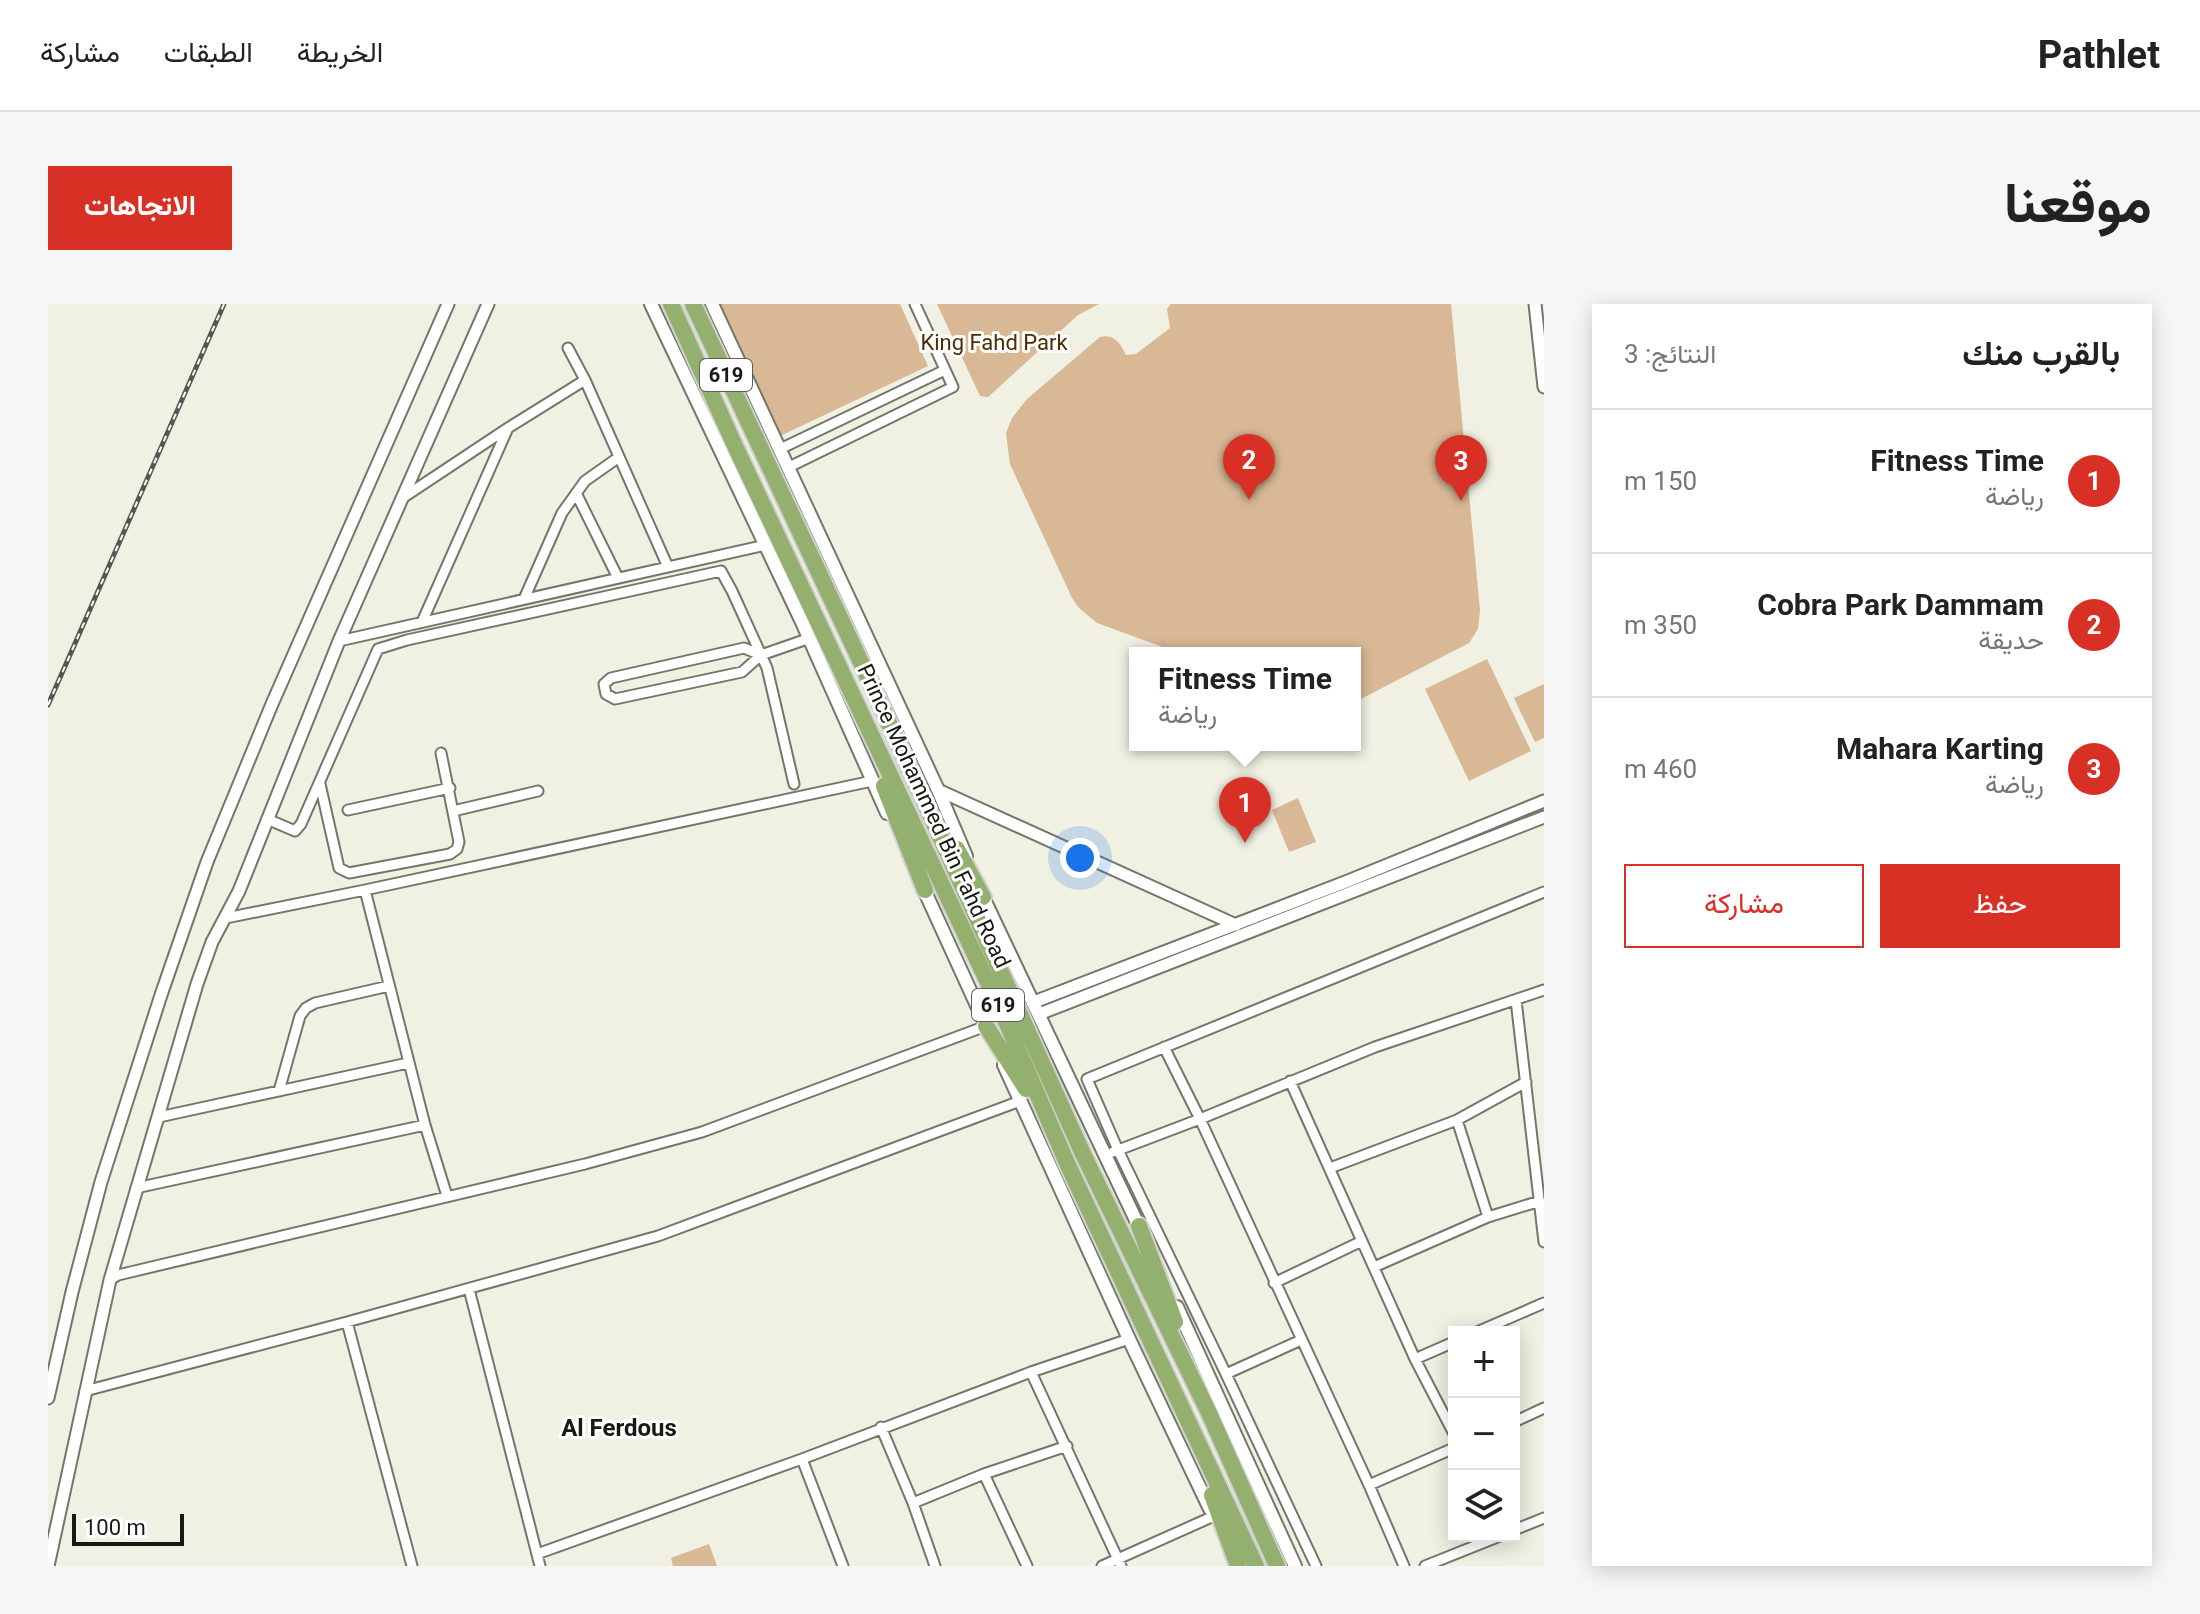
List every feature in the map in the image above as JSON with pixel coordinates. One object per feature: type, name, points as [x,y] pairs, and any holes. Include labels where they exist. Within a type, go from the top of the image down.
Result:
[{"type":"highway","name":"Prince Mohammed Bin Fahd Road","points":[[671,304],[1001,1010],[1067,1163],[1256,1566]]},
{"type":"highway","name":"Prince Mohammed Bin Fahd Road","points":[[693,304],[873,688],[1083,1154],[1209,1413],[1277,1566]]},
{"type":"highway","points":[[833,654],[925,890]]},
{"type":"highway","points":[[873,688],[983,897]]},
{"type":"highway","points":[[986,1026],[1025,1086],[1067,1163]]},
{"type":"highway","points":[[1139,1226],[1209,1413]]},
{"type":"highway","points":[[1151,1342],[1238,1566]]},
{"type":"main road","points":[[651,304],[810,638],[872,781],[925,890],[1129,1339],[1238,1566]]},
{"type":"main road","points":[[712,304],[938,790],[983,897],[1036,1008],[1112,1153],[1139,1226],[1295,1566]]},
{"type":"street","points":[[48,1398],[101,1182],[207,862],[272,704],[448,304]]},
{"type":"street","points":[[48,1566],[110,1280],[197,984],[212,942],[239,891],[339,641],[488,304]]},
{"type":"street","points":[[789,467],[953,387],[915,304]]},
{"type":"street","points":[[1535,304],[1544,387]]},
{"type":"street","points":[[568,348],[668,567]]},
{"type":"street","points":[[780,449],[945,370]]},
{"type":"street","points":[[401,499],[585,380]]},
{"type":"street","points":[[422,622],[508,428]]},
{"type":"street","points":[[524,599],[562,513],[585,481],[619,457]]},
{"type":"street","points":[[576,493],[618,578]]},
{"type":"street","points":[[339,641],[766,545]]},
{"type":"street","points":[[267,819],[295,831],[301,824],[378,649],[721,571],[767,668],[794,784]]},
{"type":"street","points":[[761,655],[744,648],[611,678],[604,684],[606,694],[615,699],[742,672],[761,655],[810,638]]},
{"type":"street","points":[[320,784],[339,868],[349,873],[450,854],[457,849],[459,842],[441,753]]},
{"type":"street","points":[[226,918],[872,781]]},
{"type":"street","points":[[348,810],[450,788]]},
{"type":"street","points":[[938,790],[1235,924],[1245,933]]},
{"type":"street","points":[[453,811],[538,791]]},
{"type":"street","points":[[1036,1008],[1235,924],[1544,801]]},
{"type":"street","points":[[1036,1008],[1245,933],[1544,817]]},
{"type":"street","points":[[365,890],[408,1063],[447,1196]]},
{"type":"street","points":[[1316,1566],[1226,1374],[1112,1153],[1087,1079],[1544,892]]},
{"type":"street","points":[[279,1091],[300,1016],[306,1008],[315,1003],[389,986]]},
{"type":"street","points":[[1112,1153],[1375,1047],[1544,990]]},
{"type":"street","points":[[1516,1000],[1540,1178],[1544,1242]]},
{"type":"street","points":[[110,1280],[118,1275],[585,1164],[702,1132],[986,1026]]},
{"type":"street","points":[[1164,1047],[1200,1119],[1404,1566]]},
{"type":"street","points":[[159,1117],[408,1063]]},
{"type":"street","points":[[1290,1081],[1415,1359],[1448,1422]]},
{"type":"street","points":[[1330,1168],[1457,1120],[1526,1082]]},
{"type":"street","points":[[85,1391],[658,1236],[1020,1101]]},
{"type":"street","points":[[1457,1120],[1488,1217]]},
{"type":"street","points":[[136,1188],[425,1125]]},
{"type":"street","points":[[1374,1267],[1488,1217],[1540,1201]]},
{"type":"street","points":[[1274,1283],[1362,1241]]},
{"type":"street","points":[[469,1289],[540,1566]]},
{"type":"street","points":[[1491,1326],[1544,1303]]},
{"type":"street","points":[[347,1322],[412,1566]]},
{"type":"street","points":[[537,1554],[802,1459],[1031,1372],[1129,1339]]},
{"type":"street","points":[[1226,1374],[1301,1340]]},
{"type":"street","points":[[1415,1359],[1448,1345]]},
{"type":"street","points":[[1031,1372],[1120,1562]]},
{"type":"street","points":[[1520,1419],[1544,1408]]},
{"type":"street","points":[[881,1427],[935,1566]]},
{"type":"street","points":[[913,1503],[984,1474],[1067,1446]]},
{"type":"street","points":[[1369,1485],[1448,1451]]},
{"type":"street","points":[[802,1459],[843,1566]]},
{"type":"street","points":[[984,1474],[1026,1566]]},
{"type":"street","points":[[1102,1566],[1120,1562],[1214,1516]]},
{"type":"street","points":[[1520,1528],[1544,1518]]},
{"type":"street","points":[[1425,1566],[1485,1542]]},
{"type":"green space","points":[[718,304],[900,304],[928,366],[780,436]]},
{"type":"green space","name":"King Fahd Park","points":[[937,304],[1099,304],[1078,315],[988,397],[980,396]]},
{"type":"green space","points":[[1171,304],[1451,304],[1480,610],[1478,629],[1469,643],[1361,699],[1361,647],[1163,647],[1097,623],[1079,608],[1010,464],[1006,433],[1012,418],[1027,399],[1100,337],[1113,338],[1126,355],[1136,354],[1170,328],[1167,309]]},
{"type":"green space","points":[[1487,659],[1531,751],[1469,781],[1425,689]]},
{"type":"green space","points":[[1544,684],[1544,738],[1535,742],[1514,698]]},
{"type":"green space","points":[[1298,798],[1316,842],[1289,852],[1272,810]]},
{"type":"green space","points":[[709,1544],[717,1566],[673,1566],[671,1558]]},
{"type":"railway","points":[[48,705],[224,304]]},
{"type":"place","name":"Cobra Park Dammam","points":[[1249,500]]},
{"type":"place","name":"Mahara Karting","points":[[1461,501]]},
{"type":"place","name":"Fitness Time","points":[[1245,843]]},
{"type":"district","name":"Al Ferdous","points":[[619,1428]]}]
